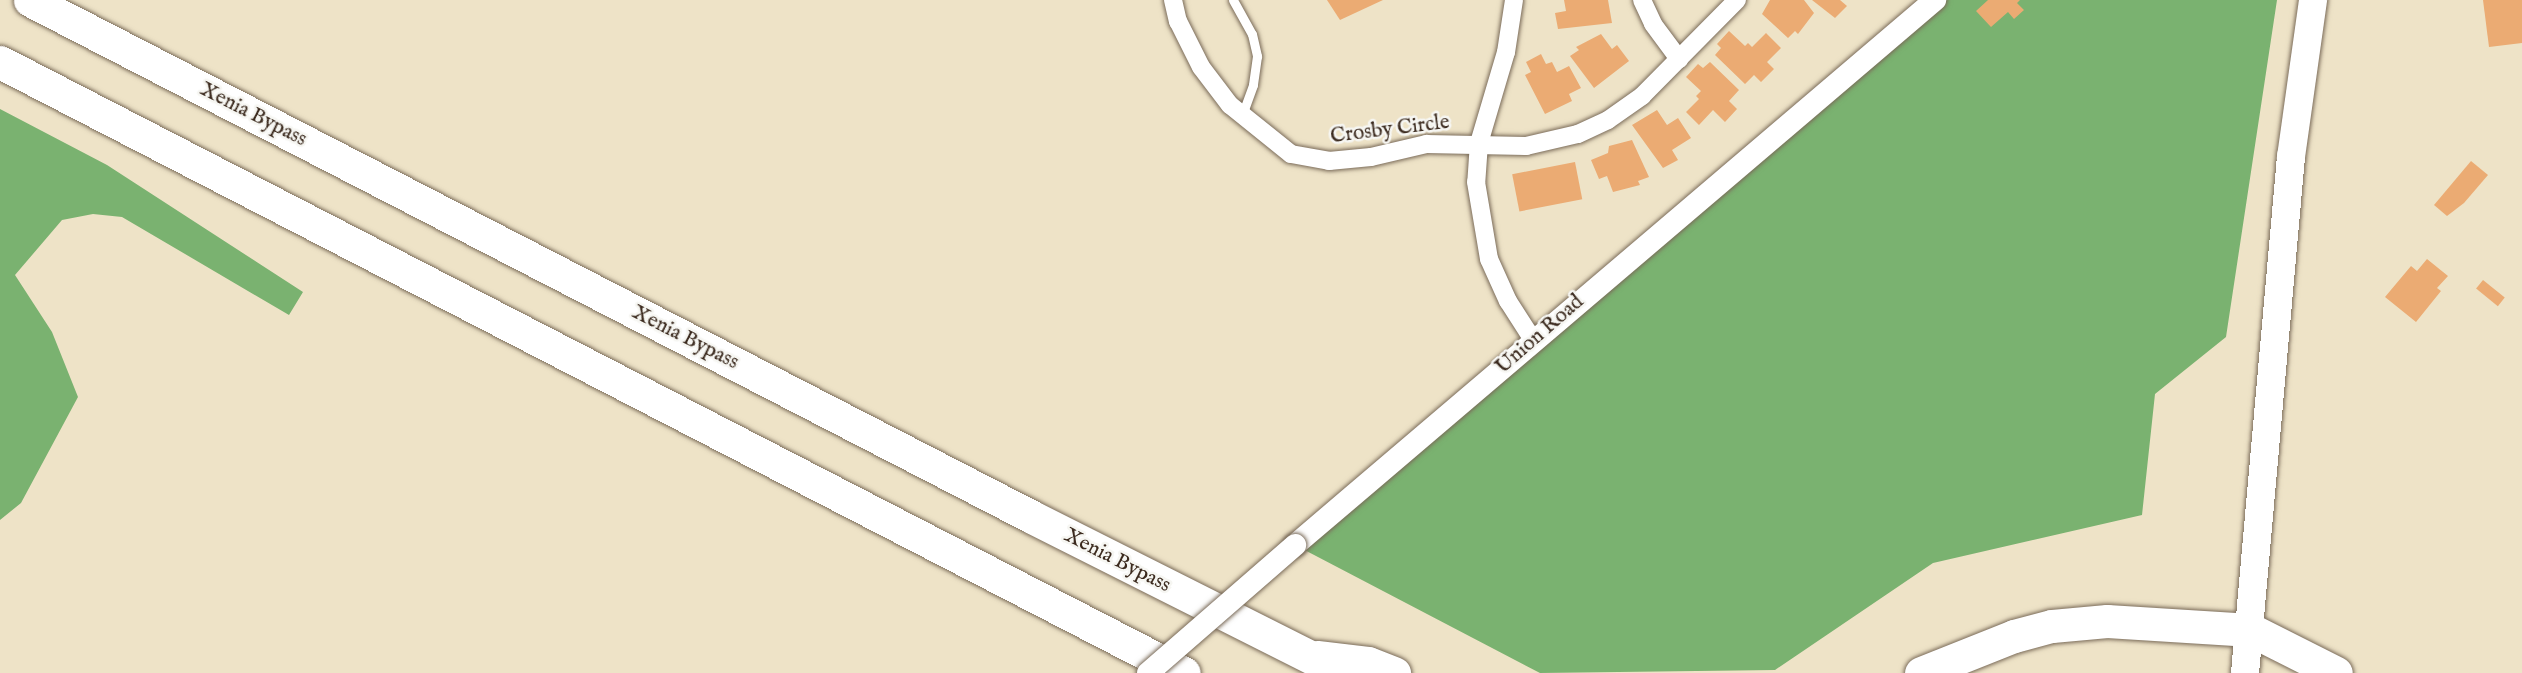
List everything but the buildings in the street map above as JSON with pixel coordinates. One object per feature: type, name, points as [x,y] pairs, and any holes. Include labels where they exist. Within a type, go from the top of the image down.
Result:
[{"type":"highway","name":"Xenia Bypass","points":[[30,0],[1342,673]]},
{"type":"highway","points":[[0,62],[1184,673]]},
{"type":"highway","points":[[1921,673],[2014,636],[2080,622],[2204,625],[2251,630],[2337,673]]},
{"type":"highway","points":[[1305,656],[1368,663],[1394,673]]},
{"type":"main road","points":[[2245,673],[2251,630],[2290,156],[2313,0]]},
{"type":"street","name":"Crosby Circle","points":[[1173,0],[1178,21],[1201,67],[1242,115],[1291,154],[1329,161],[1371,157],[1426,144],[1479,143],[1526,146],[1578,134],[1625,110],[1737,0]]},
{"type":"street","points":[[1514,0],[1506,52],[1479,143],[1478,210],[1486,250],[1508,302],[1533,340]]},
{"type":"street","points":[[1642,0],[1653,24],[1678,59]]},
{"type":"street","name":"Union Road","points":[[1148,673],[1533,340],[1935,0]]},
{"type":"lane","points":[[1233,0],[1252,34],[1257,56],[1253,85],[1242,115]]},
{"type":"green space","points":[[1935,0],[2277,0],[2226,337],[2155,394],[2142,515],[1933,563],[1775,670],[1540,673],[1295,545]]},
{"type":"green space","points":[[0,109],[107,165],[303,292],[289,315],[122,217],[93,214],[62,220],[15,275],[52,332],[78,397],[21,503],[0,520]]}]
